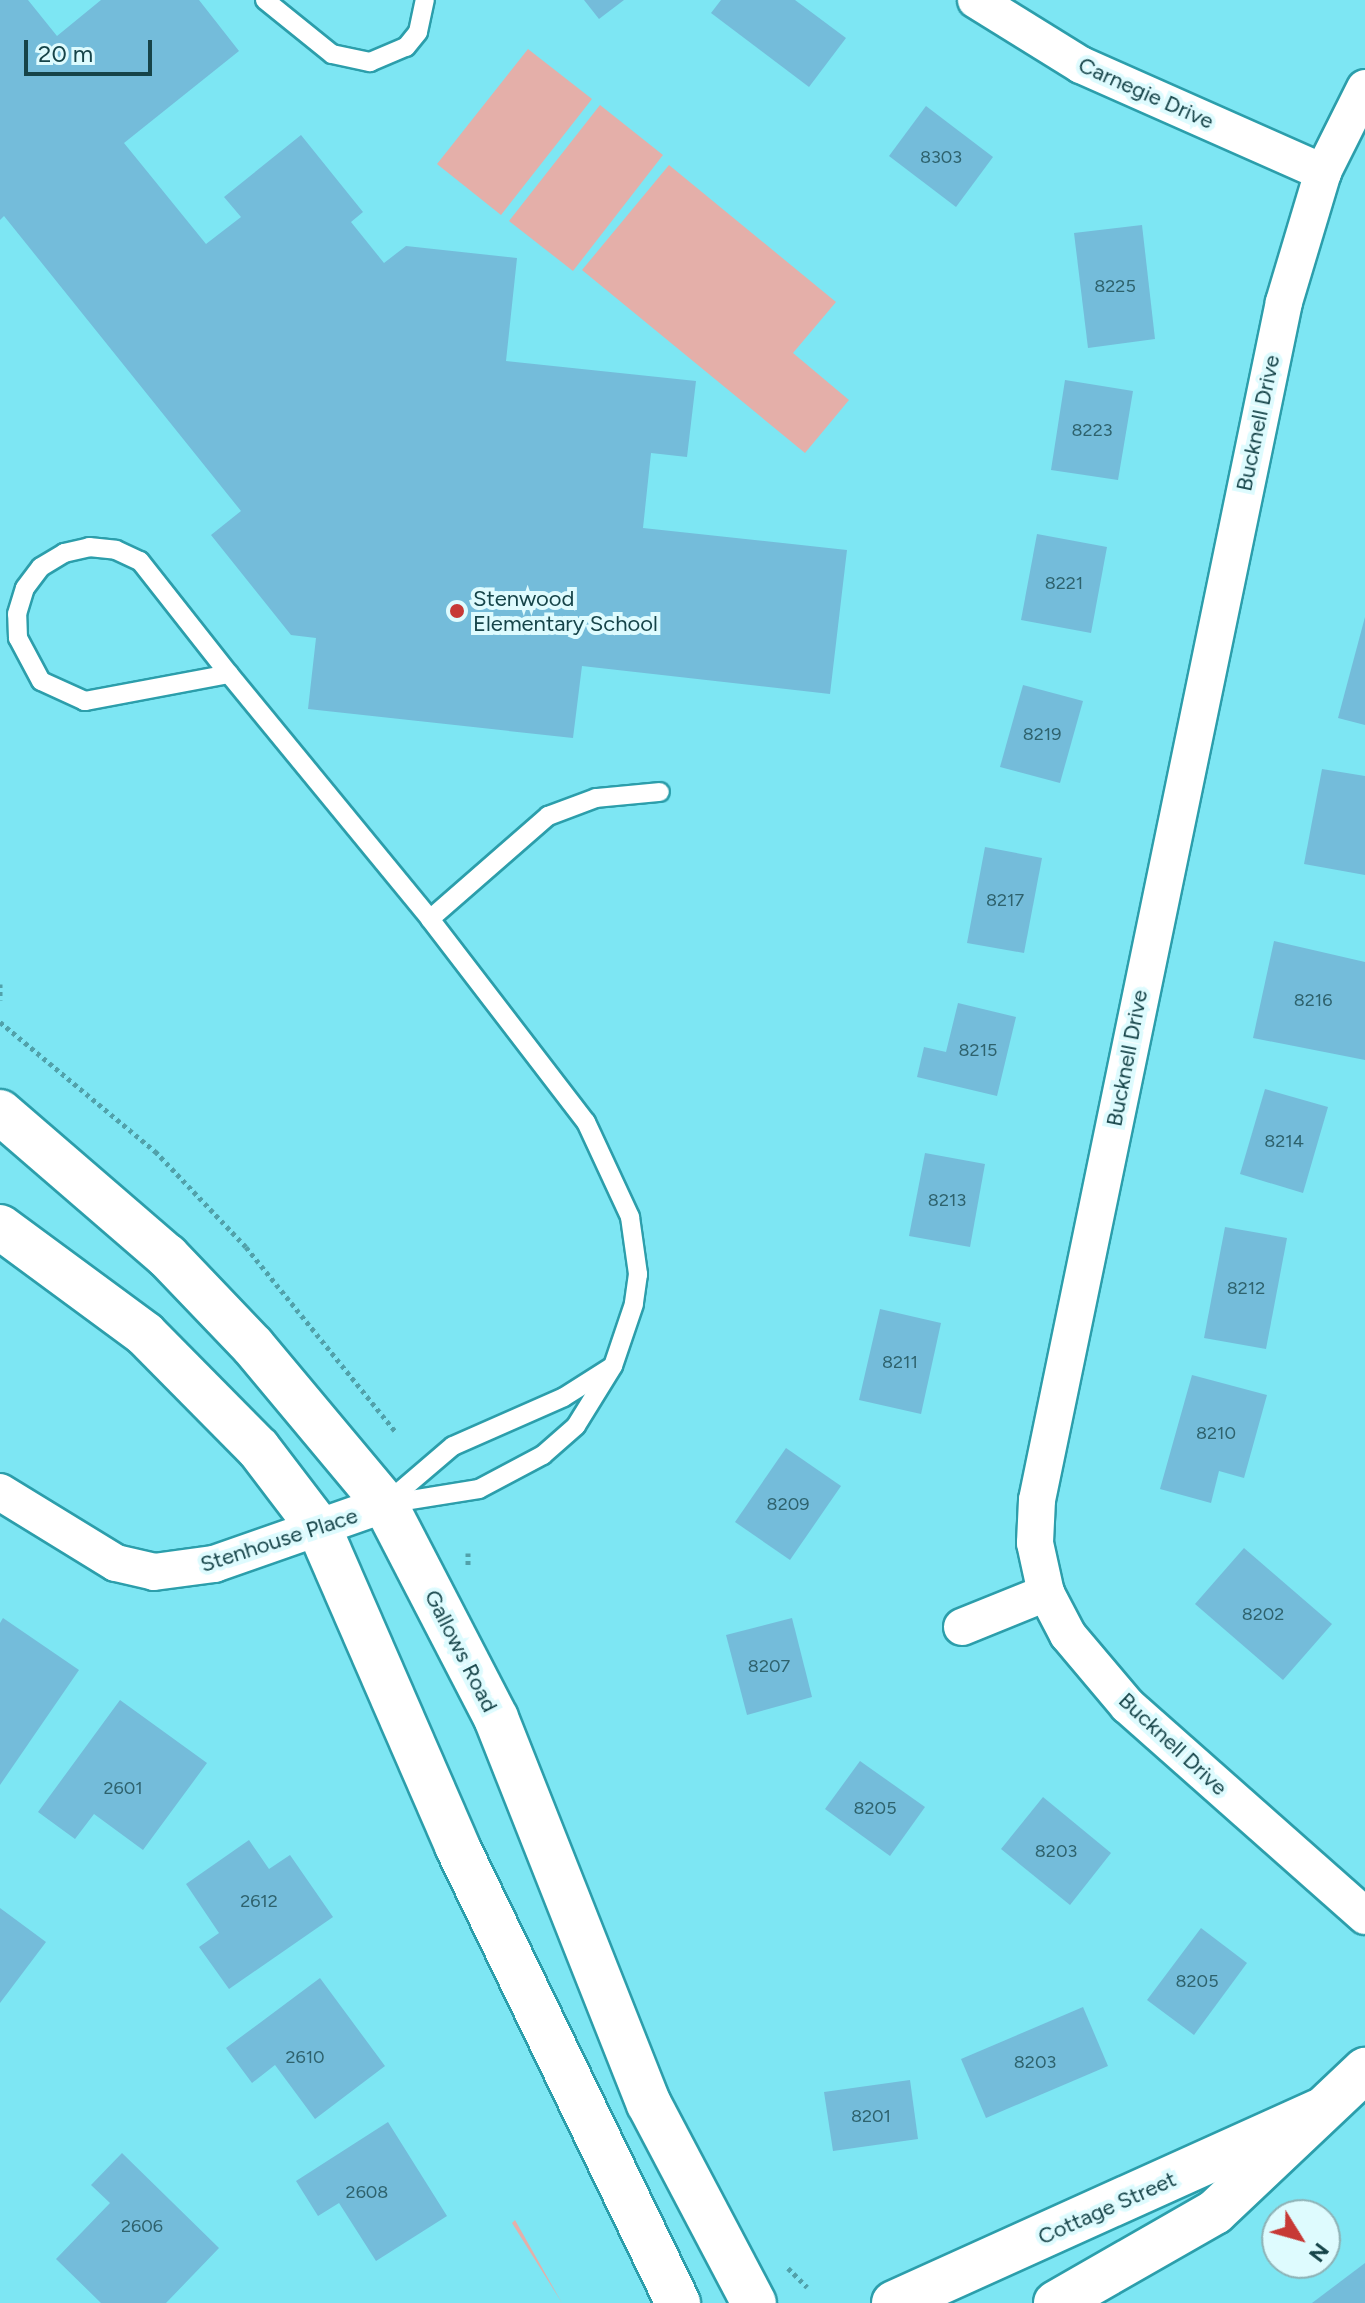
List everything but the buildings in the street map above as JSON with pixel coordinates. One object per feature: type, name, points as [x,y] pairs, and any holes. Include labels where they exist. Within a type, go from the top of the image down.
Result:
[{"type":"main road","name":"Gallows Road","points":[[0,1112],[167,1256],[253,1346],[385,1504],[496,1718],[649,2104],[754,2303]]},
{"type":"main road","points":[[0,1227],[145,1334],[258,1448],[319,1528],[457,1846],[678,2303]]},
{"type":"main road","name":"Cottage Street","points":[[1056,2303],[1215,2212],[1365,2070]]},
{"type":"main road","name":"Cottage Street","points":[[894,2303],[1319,2111]]},
{"type":"street","name":"Carnegie Drive","points":[[976,0],[1081,65],[1323,172]]},
{"type":"street","name":"Bucknell Drive","points":[[1365,88],[1323,172],[1284,302],[1226,568],[1037,1500],[1035,1543],[1046,1593],[1068,1635],[1128,1706],[1365,1916]]},
{"type":"street","name":"Stenhouse Place","points":[[0,1492],[116,1563],[154,1572],[214,1564],[385,1504]]},
{"type":"street","points":[[962,1627],[1046,1593]]},
{"type":"lane","points":[[265,0],[332,54],[370,62],[406,47],[418,32],[425,0]]},
{"type":"lane","points":[[229,674],[109,699],[61,694],[41,681],[18,638],[17,614],[25,588],[41,567],[64,553],[89,547],[116,550],[140,561],[430,919],[586,1122],[623,1194],[638,1274],[626,1333],[613,1366],[576,1426],[543,1455],[479,1489],[385,1504]]},
{"type":"lane","points":[[430,919],[548,816],[596,798],[660,792]]},
{"type":"lane","points":[[385,1504],[453,1446],[564,1397],[613,1366]]},
{"type":"path","points":[[0,984],[0,1000]]},
{"type":"path","points":[[0,1022],[155,1151],[256,1258],[396,1432]]},
{"type":"shaded area","points":[[528,49],[592,99],[501,215],[437,164]]},
{"type":"shaded area","points":[[600,105],[663,155],[573,271],[509,221]]},
{"type":"shaded area","points":[[669,165],[836,302],[793,353],[849,400],[805,453],[582,270]]},
{"type":"shaded area","points":[[515,2220],[562,2303],[512,2223]]},
{"type":"place","name":"Stenwood Elementary School","points":[[457,611]]}]
